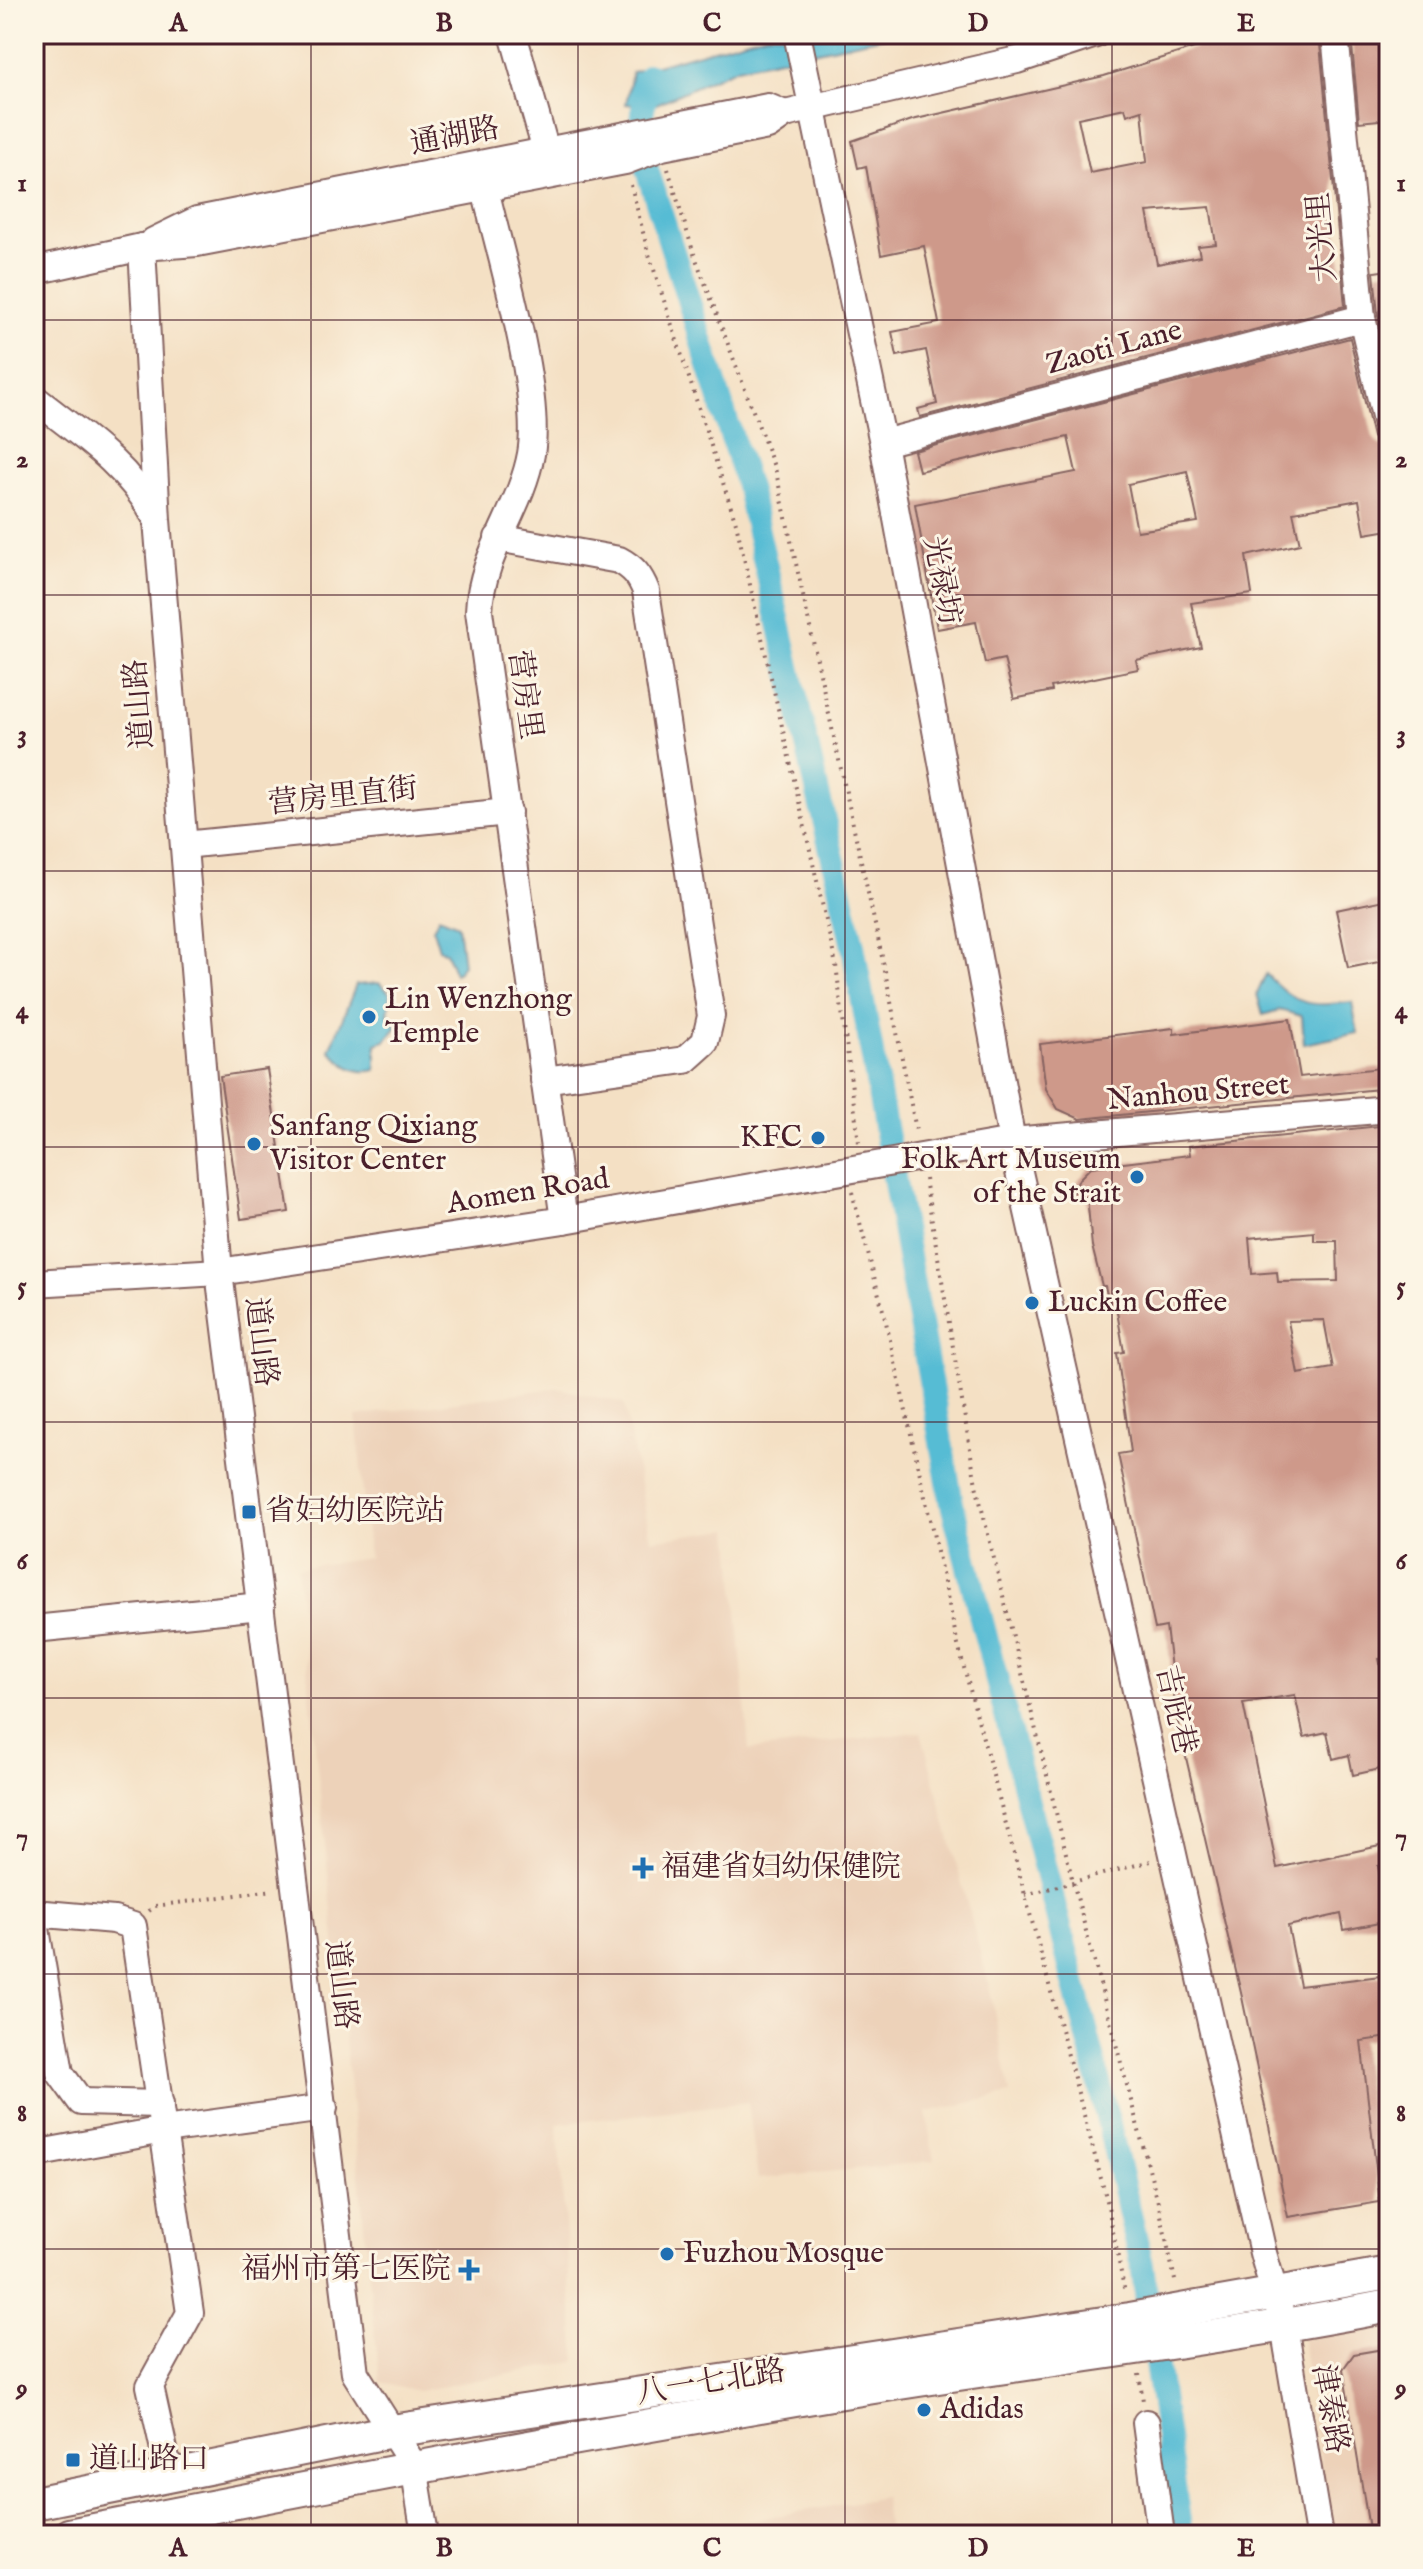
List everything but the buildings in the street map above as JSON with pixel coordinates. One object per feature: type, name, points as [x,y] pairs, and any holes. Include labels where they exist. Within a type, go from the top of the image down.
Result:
[{"type":"main road","name":"八一七北路","points":[[34,2503],[392,2431],[1220,2320],[1274,2294],[1389,2273]]},
{"type":"main road","name":"八一七北路","points":[[1118,2336],[1181,2311],[1220,2320],[1284,2326],[1389,2306]]},
{"type":"main road","points":[[69,2535],[414,2466],[840,2393],[1118,2336]]},
{"type":"street","points":[[513,34],[546,151]]},
{"type":"street","name":"通湖路","points":[[142,247],[197,220],[620,135],[660,137],[768,126],[785,114],[1017,60],[1096,34]]},
{"type":"street","name":"大光里","points":[[1335,34],[1362,318],[1389,433]]},
{"type":"street","name":"光禄坊","points":[[800,46],[883,443],[1012,1141]]},
{"type":"street","name":"通湖路","points":[[34,271],[142,247],[197,243],[625,161],[660,137]]},
{"type":"street","name":"营房里","points":[[485,189],[521,349],[532,418],[527,470],[484,576],[479,611],[564,1220]]},
{"type":"street","name":"道山路","points":[[142,247],[157,520],[219,1272],[355,2373],[414,2466]]},
{"type":"street","name":"Zaoti Lane","points":[[883,443],[1362,318]]},
{"type":"street","points":[[34,398],[114,462],[139,487],[157,520]]},
{"type":"street","points":[[498,538],[619,560],[632,567],[641,578],[646,591],[711,1016],[705,1042],[685,1060],[544,1080]]},
{"type":"street","name":"营房里直街","points":[[184,845],[508,812]]},
{"type":"street","name":"Nanhou Street","points":[[1012,1141],[1389,1109]]},
{"type":"street","points":[[922,1157],[1012,1141]]},
{"type":"street","name":"吉庇巷","points":[[1012,1141],[1274,2294]]},
{"type":"street","name":"Aomen Road","points":[[34,1283],[219,1272],[564,1220],[922,1157]]},
{"type":"street","points":[[34,1629],[261,1606]]},
{"type":"street","points":[[162,2117],[81,2102],[60,2073],[34,1915],[114,1920],[133,1926],[162,2117],[190,2313],[150,2386],[170,2477]]},
{"type":"street","points":[[34,2154],[162,2117],[324,2108]]},
{"type":"street","name":"津泰路","points":[[1274,2294],[1284,2326],[1319,2535]]},
{"type":"street","points":[[1146,2423],[1161,2535]]},
{"type":"street","points":[[414,2466],[425,2535]]},
{"type":"path","points":[[660,137],[693,251],[776,472],[884,966],[922,1157],[976,1485],[1073,1882],[1159,2206],[1181,2311]]},
{"type":"path","points":[[625,161],[647,248],[736,523],[836,965],[860,1141],[846,1170],[886,1322],[958,1645],[1107,2201],[1118,2336],[1146,2423]]},
{"type":"path","points":[[1025,1895],[1176,1854]]},
{"type":"path","points":[[133,1926],[155,1906],[296,1887]]},
{"type":"shaded area","name":"福建省妇幼保健院","points":[[556,1388],[624,1403],[651,1540],[730,1529],[749,1750],[921,1732],[989,1985],[1010,2094],[926,2112],[934,2161],[758,2179],[748,2102],[557,2124],[576,2361],[419,2391],[380,2382],[297,1568],[369,1558],[356,1416]]},
{"type":"shaded area","points":[[1389,2323],[1389,2535],[1332,2535],[1302,2339]]},
{"type":"shaded area","points":[[884,2497],[888,2535],[667,2535]]},
{"type":"water","points":[[766,34],[897,34],[737,68],[652,106],[626,104],[632,72]]},
{"type":"water","points":[[439,917],[458,925],[463,965],[455,974],[446,952],[439,949],[433,929]]},
{"type":"water","points":[[1266,974],[1286,993],[1304,1002],[1352,1002],[1358,1033],[1304,1044],[1302,1016],[1279,1010],[1263,1015],[1257,994]]},
{"type":"water","points":[[379,983],[390,993],[388,1016],[397,1027],[385,1041],[376,1044],[376,1070],[356,1070],[330,1050],[356,985]]},
{"type":"waterway","points":[[650,75],[642,114],[643,157],[748,488],[853,946],[952,1504],[1091,2049],[1142,2265],[1181,2535]]},
{"type":"place","name":"Lin Wenzhong Temple","points":[[369,1017]]},
{"type":"place","name":"KFC","points":[[818,1138]]},
{"type":"place","name":"Sanfang Qixiang Visitor Center","points":[[254,1144]]},
{"type":"place","name":"Folk Art Museum of the Strait","points":[[1137,1177]]},
{"type":"place","name":"Luckin Coffee","points":[[1032,1303]]},
{"type":"place","name":"省妇幼医院站","points":[[249,1512]]},
{"type":"place","name":"福建省妇幼保健院","points":[[643,1868]]},
{"type":"place","name":"Fuzhou Mosque","points":[[667,2254]]},
{"type":"place","name":"福州市第七医院","points":[[469,2270]]},
{"type":"place","name":"Adidas","points":[[924,2410]]},
{"type":"place","name":"道山路口","points":[[73,2460]]}]
